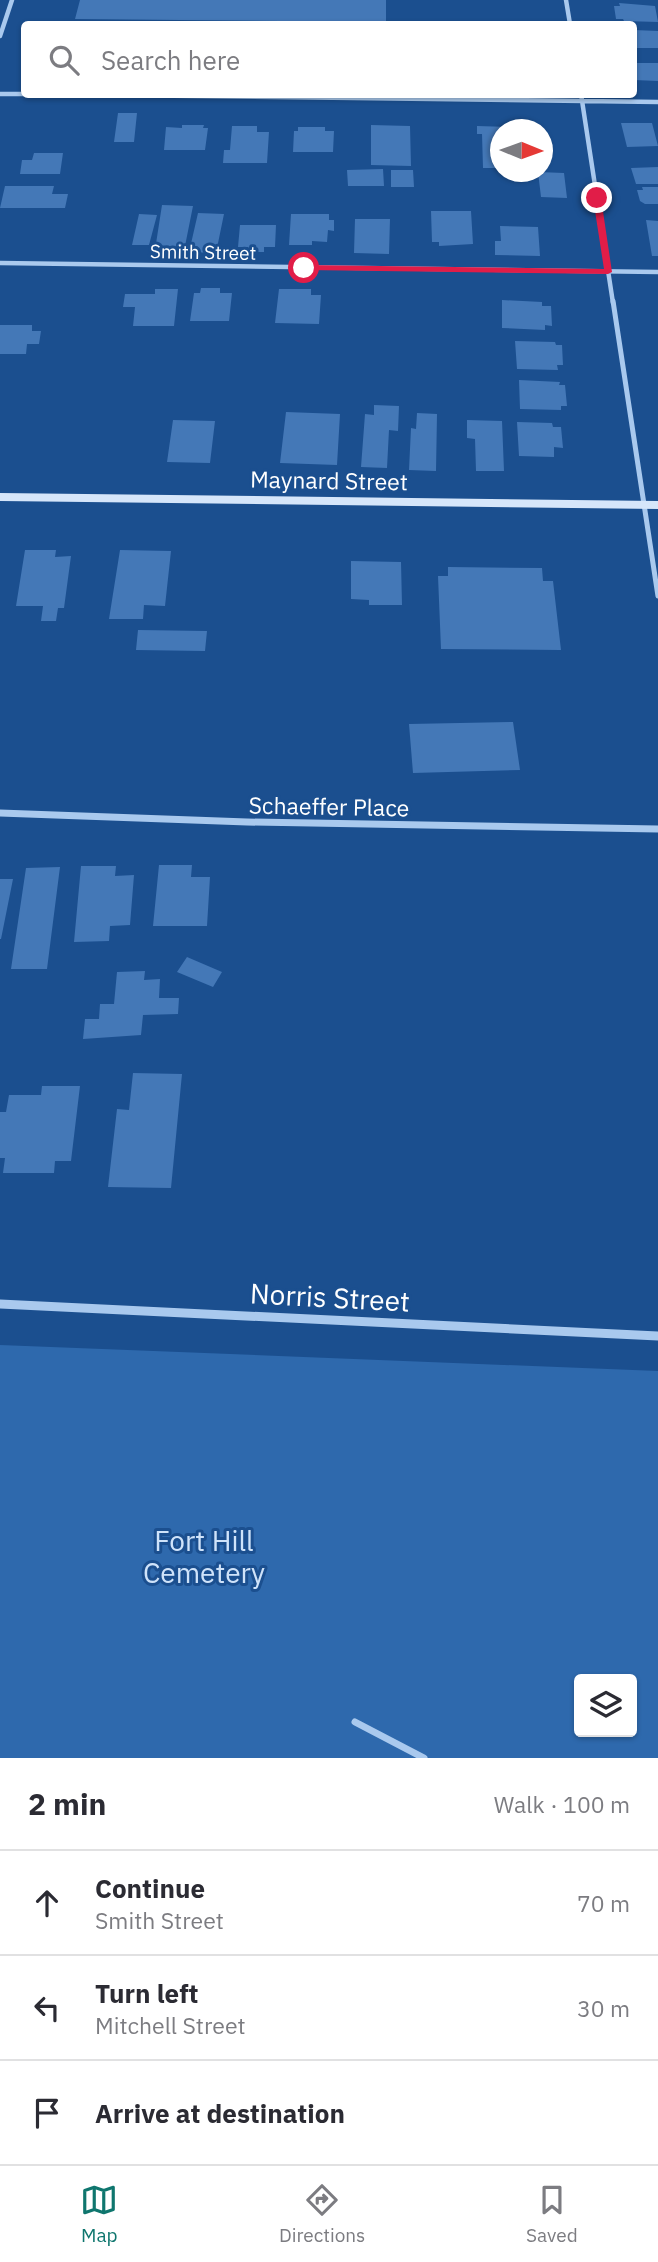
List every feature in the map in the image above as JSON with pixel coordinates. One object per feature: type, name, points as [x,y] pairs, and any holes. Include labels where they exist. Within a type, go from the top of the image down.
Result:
[{"type":"street","points":[[0,36],[12,0]]},
{"type":"street","points":[[566,0],[570,21]]},
{"type":"street","points":[[0,94],[21,94]]},
{"type":"street","points":[[658,102],[581,98],[658,596]]},
{"type":"street","name":"Smith Street","points":[[0,263],[658,272]]},
{"type":"street","name":"Maynard Street","points":[[0,497],[658,505]]},
{"type":"street","name":"Schaeffer Place","points":[[0,813],[247,822],[658,829]]},
{"type":"street","name":"Norris Street","points":[[0,1304],[658,1336]]},
{"type":"lane","points":[[355,1722],[424,1758]]},
{"type":"green space","name":"Fort Hill Cemetery","points":[[0,1345],[658,1371],[658,1758],[0,1758]]},
{"type":"building","points":[[80,0],[386,0],[386,21],[75,19]]},
{"type":"building","points":[[619,3],[655,6],[658,22],[616,19],[614,6],[620,6]]},
{"type":"building","points":[[637,30],[658,31],[658,48],[637,48]]},
{"type":"building","points":[[637,63],[658,63],[658,81],[637,80]]},
{"type":"building","points":[[118,113],[137,113],[134,142],[114,142]]},
{"type":"building","points":[[621,123],[652,123],[658,146],[627,147]]},
{"type":"building","points":[[182,125],[204,125],[203,128],[208,128],[205,150],[164,150],[166,127],[182,128]]},
{"type":"building","points":[[371,125],[410,126],[411,166],[371,165]]},
{"type":"building","points":[[232,126],[257,126],[257,132],[269,132],[267,163],[223,163],[224,150],[230,150]]},
{"type":"building","points":[[477,126],[490,126],[490,168],[483,168],[482,134],[477,134]]},
{"type":"building","points":[[298,127],[325,127],[325,131],[334,131],[333,152],[293,152],[294,131],[298,131]]},
{"type":"building","points":[[34,153],[63,153],[60,174],[20,174],[22,160],[32,160]]},
{"type":"building","points":[[658,167],[658,184],[636,184],[631,168]]},
{"type":"building","points":[[383,169],[384,186],[348,186],[347,170]]},
{"type":"building","points":[[391,170],[413,170],[414,187],[391,187]]},
{"type":"building","points":[[553,173],[564,173],[567,198],[541,197],[539,182],[553,182]]},
{"type":"building","points":[[5,186],[54,186],[52,194],[68,194],[65,208],[0,208]]},
{"type":"building","points":[[642,187],[658,187],[658,204],[645,204],[640,201],[637,190],[643,190]]},
{"type":"building","points":[[162,205],[193,206],[184,251],[155,250]]},
{"type":"building","points":[[431,211],[471,211],[473,244],[439,246],[439,242],[432,242]]},
{"type":"building","points":[[198,213],[224,214],[217,248],[214,247],[212,253],[193,252],[194,248],[190,248]]},
{"type":"building","points":[[139,214],[157,215],[149,245],[132,245]]},
{"type":"building","points":[[291,214],[329,214],[329,220],[334,220],[334,231],[328,230],[327,242],[312,241],[312,245],[289,245]]},
{"type":"building","points":[[355,219],[390,219],[389,254],[354,253]]},
{"type":"building","points":[[646,220],[658,221],[658,256],[652,256]]},
{"type":"building","points":[[240,225],[276,225],[275,247],[264,247],[264,252],[248,252],[248,247],[238,247]]},
{"type":"building","points":[[500,226],[538,227],[540,256],[495,255],[495,241],[501,241]]},
{"type":"building","points":[[201,288],[220,288],[220,293],[232,293],[229,321],[190,321],[194,293],[200,293]]},
{"type":"building","points":[[155,289],[178,289],[174,326],[133,326],[135,307],[123,307],[125,294],[155,294]]},
{"type":"building","points":[[279,289],[311,289],[311,295],[321,295],[319,324],[275,323]]},
{"type":"building","points":[[502,300],[542,302],[542,306],[551,306],[552,326],[545,325],[545,330],[502,328]]},
{"type":"building","points":[[0,325],[32,325],[32,331],[41,331],[39,344],[27,344],[26,354],[0,354]]},
{"type":"building","points":[[515,341],[555,342],[556,345],[562,345],[563,365],[557,365],[558,370],[517,369]]},
{"type":"building","points":[[519,380],[560,382],[559,385],[565,385],[567,406],[561,406],[561,410],[520,409]]},
{"type":"building","points":[[374,405],[399,406],[398,431],[389,430],[387,468],[361,467],[365,414],[374,415]]},
{"type":"building","points":[[286,412],[340,414],[337,465],[280,463]]},
{"type":"building","points":[[417,413],[437,414],[436,471],[409,470],[411,428],[416,429]]},
{"type":"building","points":[[173,420],[215,421],[210,463],[167,462]]},
{"type":"building","points":[[467,420],[502,421],[504,471],[476,471],[475,439],[467,438]]},
{"type":"building","points":[[517,422],[552,423],[553,427],[561,427],[563,448],[554,447],[554,457],[519,456]]},
{"type":"building","points":[[25,550],[56,550],[55,557],[71,556],[64,608],[58,608],[56,621],[41,621],[43,606],[16,606]]},
{"type":"building","points":[[120,550],[171,551],[165,606],[144,605],[143,619],[109,619]]},
{"type":"building","points":[[351,561],[401,562],[402,605],[369,605],[369,600],[351,599]]},
{"type":"building","points":[[448,567],[542,568],[543,581],[553,581],[561,650],[441,649],[438,576],[448,576]]},
{"type":"building","points":[[138,630],[207,631],[205,651],[136,650]]},
{"type":"building","points":[[513,722],[520,770],[413,773],[409,724]]},
{"type":"building","points":[[159,865],[192,865],[191,877],[210,877],[207,926],[153,926]]},
{"type":"building","points":[[81,866],[116,866],[115,876],[134,875],[130,925],[110,926],[109,941],[74,942]]},
{"type":"building","points":[[60,867],[47,969],[11,969],[26,868]]},
{"type":"building","points":[[0,879],[13,879],[1,939],[0,939]]},
{"type":"building","points":[[187,957],[222,972],[213,987],[177,972]]},
{"type":"building","points":[[145,971],[144,980],[160,979],[159,998],[179,998],[178,1014],[143,1015],[141,1035],[83,1039],[85,1019],[99,1019],[100,1004],[114,1004],[117,972]]},
{"type":"building","points":[[133,1073],[182,1074],[171,1188],[108,1187],[117,1109],[129,1110]]},
{"type":"building","points":[[42,1086],[80,1086],[71,1161],[55,1161],[54,1173],[3,1173],[5,1158],[0,1158],[0,1112],[6,1112],[9,1095],[41,1095]]},
{"type":"route","points":[[304,268],[608,272],[597,198]]}]
